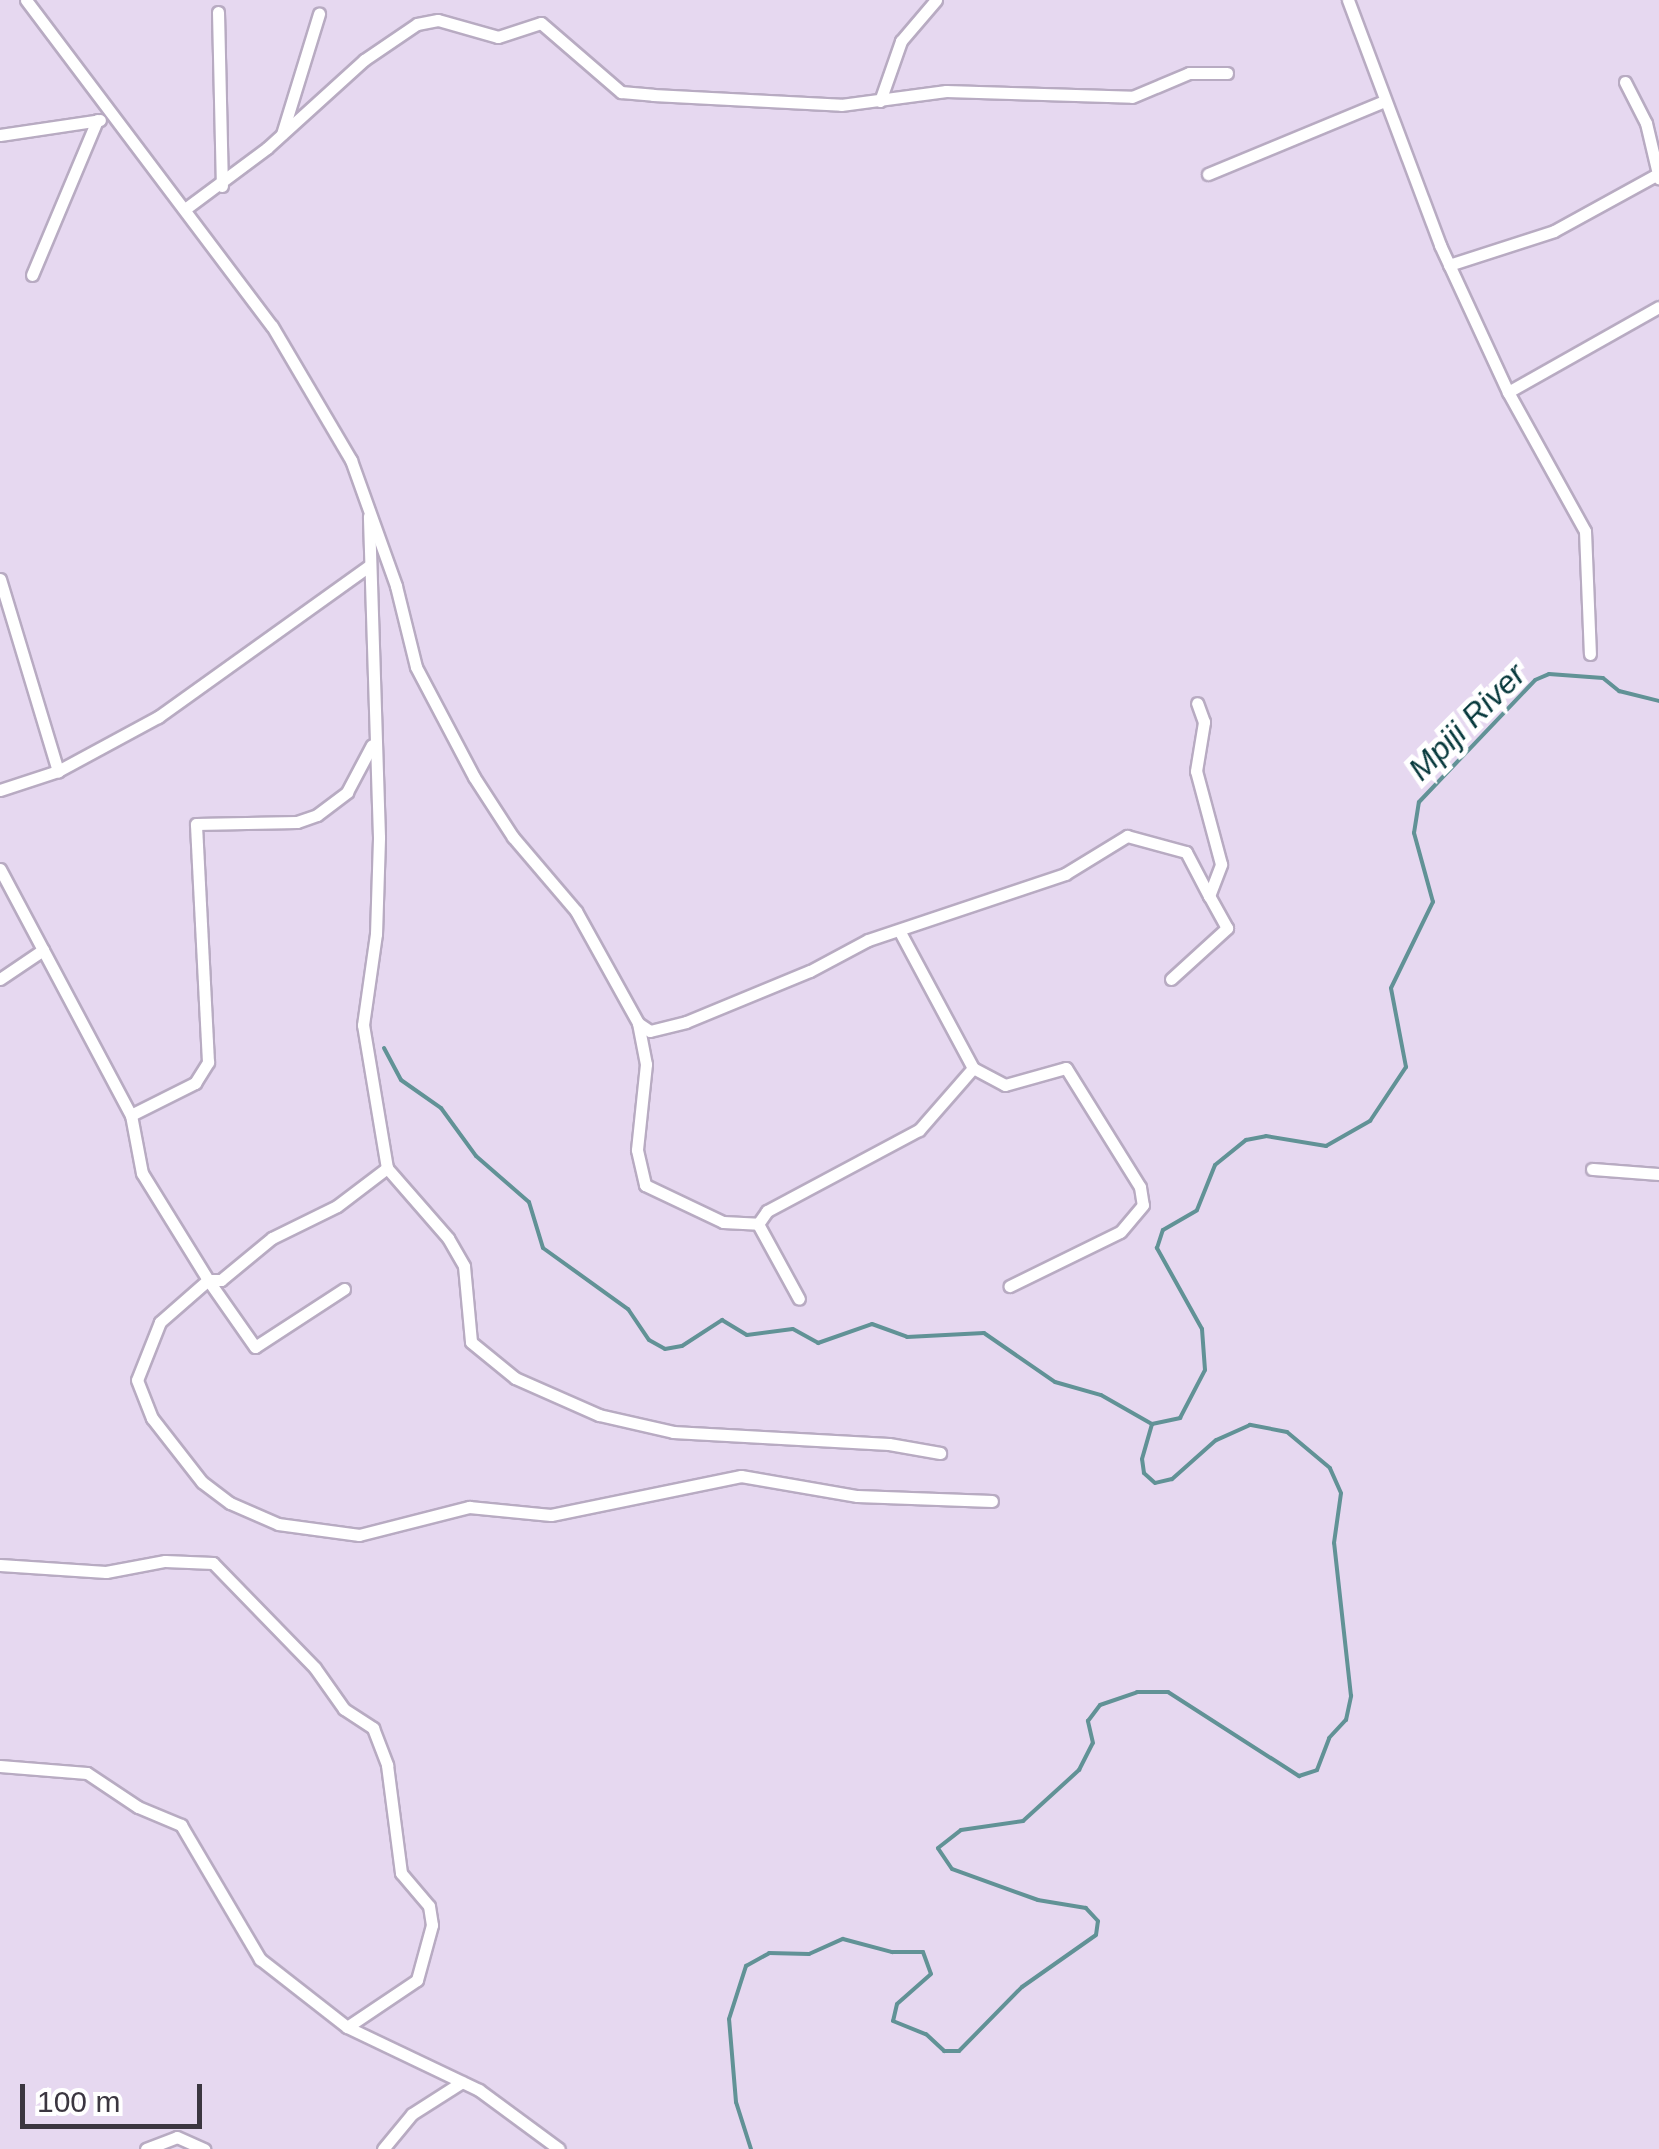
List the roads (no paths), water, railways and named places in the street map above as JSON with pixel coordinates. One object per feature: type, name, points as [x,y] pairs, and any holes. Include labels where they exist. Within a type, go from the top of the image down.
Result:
[{"type":"street","points":[[26,0],[282,342],[368,501],[416,667],[474,777],[512,837],[576,910],[638,1024],[646,1064],[638,1150],[645,1185],[723,1222],[758,1224]]},
{"type":"street","points":[[880,101],[901,40],[936,0]]},
{"type":"street","points":[[1348,0],[1449,265],[1508,392],[1585,531],[1590,654]]},
{"type":"street","points":[[218,12],[222,186]]},
{"type":"street","points":[[282,134],[318,14]]},
{"type":"street","points":[[185,209],[222,186],[389,42],[417,24],[438,20],[498,37],[540,23],[621,92],[842,105],[946,92],[1132,96],[1190,73],[1227,73]]},
{"type":"street","points":[[1449,265],[1554,231],[1657,177],[1646,123],[1626,82]]},
{"type":"street","points":[[1208,174],[1384,101]]},
{"type":"street","points":[[0,134],[111,117]]},
{"type":"street","points":[[32,275],[97,120]]},
{"type":"street","points":[[1508,392],[1659,307]]},
{"type":"street","points":[[368,501],[376,934],[364,1025],[388,1168],[464,1266],[470,1342],[515,1378],[599,1415],[673,1432],[889,1444],[940,1454]]},
{"type":"street","points":[[0,790],[58,771],[158,717],[370,566]]},
{"type":"street","points":[[0,579],[58,771]]},
{"type":"street","points":[[1198,703],[1204,722],[1196,771],[1221,864],[1210,896]]},
{"type":"street","points":[[131,1116],[195,1083],[208,1062],[196,824],[297,822],[316,815],[347,792],[374,742]]},
{"type":"street","points":[[638,1024],[650,1031],[686,1022],[810,971],[868,940],[1065,874],[1126,836],[1186,852],[1227,928],[1224,936],[1185,960],[1171,979]]},
{"type":"street","points":[[0,869],[131,1116],[142,1173],[254,1347],[344,1289]]},
{"type":"street","points":[[900,932],[973,1068],[1005,1084],[1066,1068],[1077,1077],[1142,1196],[1136,1218],[1120,1232],[1010,1286]]},
{"type":"street","points":[[0,979],[43,950]]},
{"type":"street","points":[[758,1224],[767,1211],[919,1130],[973,1068]]},
{"type":"street","points":[[388,1168],[337,1206],[272,1238],[222,1280],[208,1280],[160,1322],[138,1391],[202,1482],[230,1503],[291,1528],[360,1535],[469,1508],[551,1515],[741,1476],[856,1496],[992,1501]]},
{"type":"street","points":[[1592,1169],[1659,1174]]},
{"type":"street","points":[[758,1224],[800,1299]]},
{"type":"street","points":[[0,1566],[106,1572],[164,1560],[212,1564],[315,1668],[344,1709],[373,1728],[387,1764],[402,1873],[429,1906],[432,1925],[417,1980],[348,2027]]},
{"type":"street","points":[[0,1766],[87,1772],[138,1807],[181,1825],[256,1956],[348,2027],[462,2082],[559,2149]]},
{"type":"street","points":[[383,2149],[412,2114],[462,2082]]},
{"type":"street","points":[[146,2149],[177,2136],[204,2149]]},
{"type":"waterway","name":"Mpiji River","points":[[1152,1424],[1180,1418],[1205,1370],[1202,1329],[1157,1248],[1163,1230],[1197,1210],[1215,1165],[1246,1140],[1266,1136],[1326,1146],[1370,1121],[1406,1067],[1391,988],[1433,902],[1414,833],[1419,802],[1535,680],[1549,674],[1603,678],[1619,691],[1659,701]]},
{"type":"waterway","points":[[384,1048],[401,1080],[441,1108],[476,1156],[529,1202],[543,1248],[628,1309],[649,1340],[665,1349],[682,1346],[722,1320],[747,1335],[793,1329],[818,1343],[872,1324],[907,1337],[984,1333],[1055,1382],[1101,1395],[1152,1424]]},
{"type":"waterway","points":[[751,2149],[736,2102],[729,2019],[746,1966],[769,1953],[809,1954],[843,1939],[892,1952],[923,1952],[931,1974],[897,2004],[893,2021],[926,2034],[944,2051],[959,2051],[1022,1987],[1096,1935],[1098,1921],[1086,1908],[1038,1900],[952,1869],[938,1848],[961,1830],[1023,1821],[1079,1770],[1093,1743],[1088,1721],[1100,1705],[1137,1692],[1168,1692],[1299,1776],[1317,1770],[1329,1738],[1346,1720],[1351,1696],[1334,1543],[1341,1493],[1330,1468],[1287,1432],[1250,1425],[1216,1440],[1172,1479],[1155,1483],[1144,1473],[1142,1459],[1152,1424]]}]
